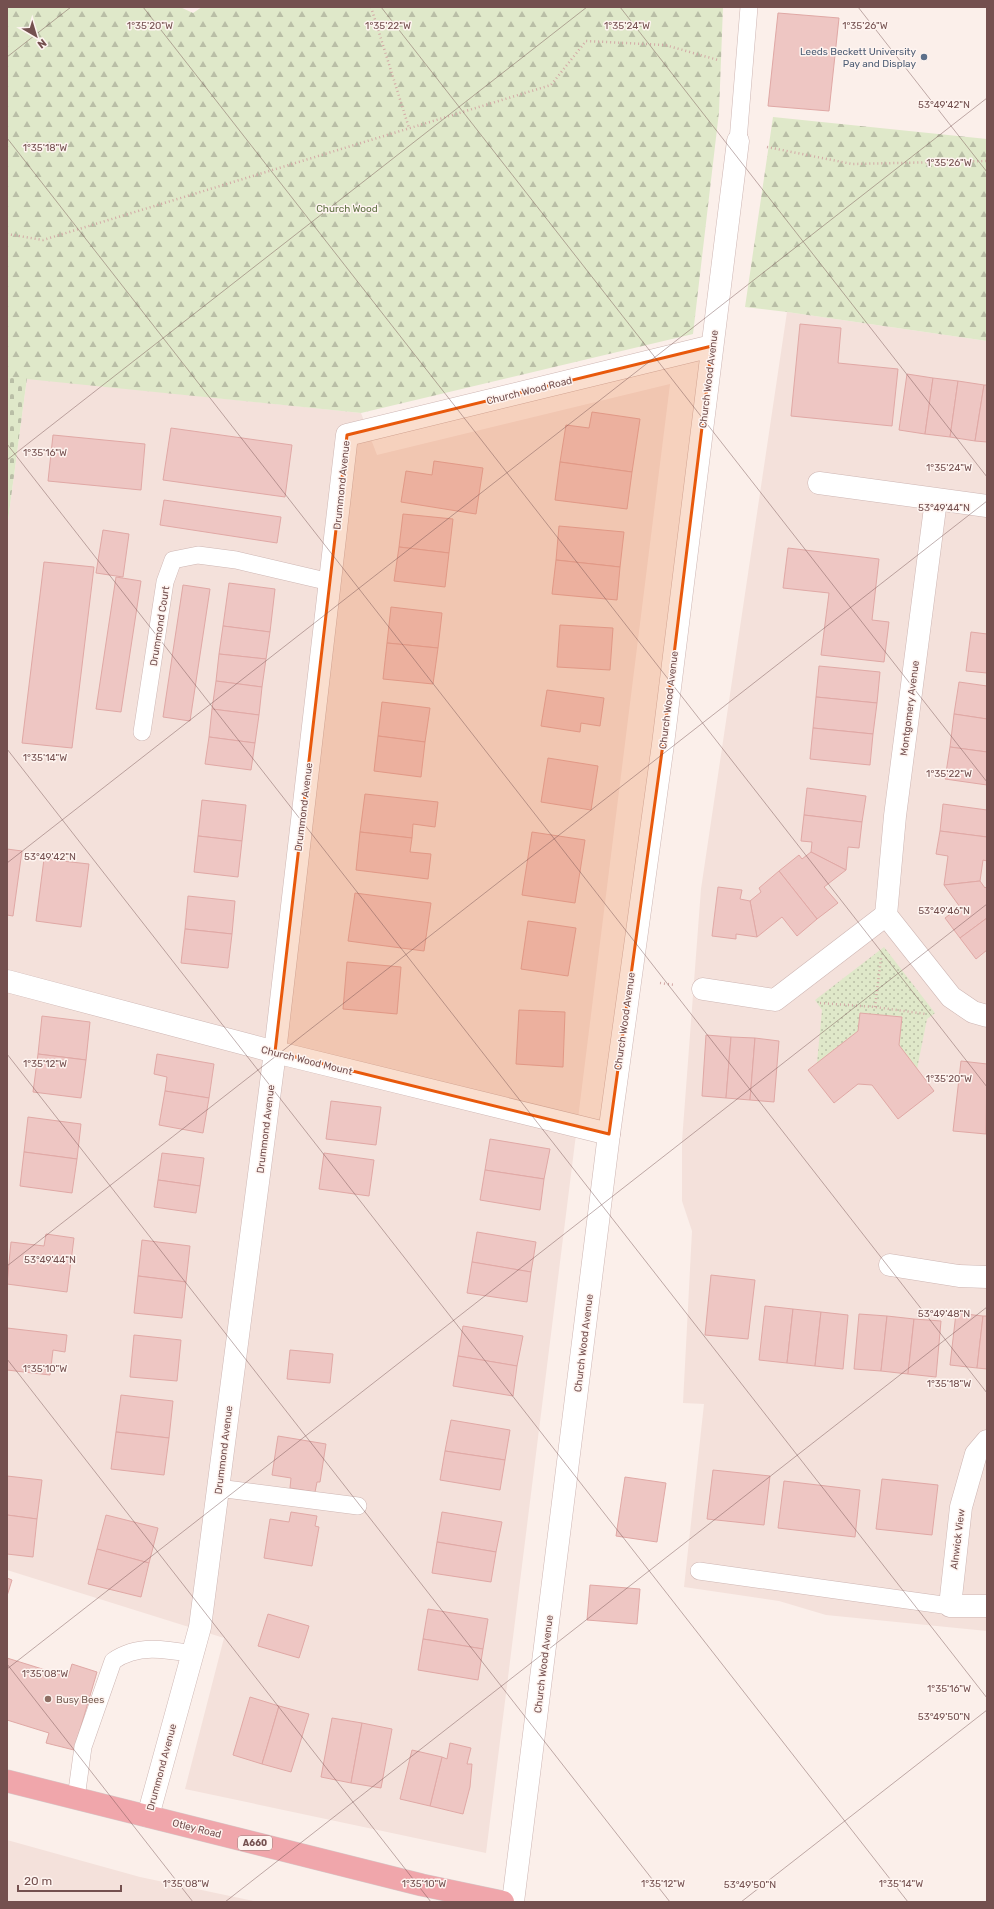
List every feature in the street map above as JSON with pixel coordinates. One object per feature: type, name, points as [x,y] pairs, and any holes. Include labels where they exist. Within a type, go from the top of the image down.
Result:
[{"type":"highway","name":"Otley Road","points":[[7,1782],[422,1885],[503,1902]]},
{"type":"street","name":"Church Wood Avenue","points":[[513,1902],[609,1134],[663,744],[738,141]]},
{"type":"street","name":"Church Wood Road","points":[[346,435],[712,346]]},
{"type":"street","name":"Drummond Avenue","points":[[148,1816],[200,1627],[274,1052],[346,435]]},
{"type":"street","points":[[819,483],[987,506]]},
{"type":"street","name":"Montgomery Avenue","points":[[886,915],[895,816],[936,500]]},
{"type":"street","points":[[703,989],[776,1000],[886,915],[951,997],[980,1014]]},
{"type":"street","name":"Church Wood Mount","points":[[7,981],[274,1052],[609,1134]]},
{"type":"street","points":[[890,1265],[959,1276],[987,1277]]},
{"type":"street","name":"Alnwick View","points":[[950,1606],[960,1507],[976,1454],[987,1441]]},
{"type":"street","points":[[950,1606],[987,1606]]},
{"type":"lane","points":[[738,141],[745,68],[748,7]]},
{"type":"lane","name":"Drummond Court","points":[[142,732],[165,582],[173,560],[198,555],[236,560],[330,582]]},
{"type":"lane","points":[[218,1488],[358,1506]]},
{"type":"lane","points":[[699,1571],[950,1606]]},
{"type":"lane","points":[[76,1798],[83,1748],[113,1661],[121,1655],[143,1649],[163,1648],[193,1654]]},
{"type":"path","points":[[371,7],[409,128]]},
{"type":"path","points":[[7,234],[43,240],[551,85],[586,41],[666,45],[745,68]]},
{"type":"path","points":[[738,141],[852,164],[987,161]]},
{"type":"path","points":[[875,1007],[886,915]]},
{"type":"path","points":[[630,978],[703,989]]},
{"type":"path","points":[[776,1000],[875,1007],[940,1016],[980,1014]]},
{"type":"highlighted area","points":[[712,346],[663,744],[609,1134],[275,1052],[347,435]]},
{"type":"shaded area","points":[[787,312],[987,341],[987,1631],[826,1615],[779,1601],[684,1587],[704,1404],[683,1403],[692,1231],[682,1201],[682,1141],[701,889]]},
{"type":"shaded area","points":[[27,378],[361,413],[377,455],[670,384],[486,1853],[185,1789],[224,1638],[7,1570],[7,528]]},
{"type":"shaded area","points":[[7,1840],[140,1877],[258,1902],[7,1902]]},
{"type":"green space","name":"Church Wood","points":[[7,7],[180,7],[193,13],[202,7],[723,7],[719,112],[693,334],[361,413],[7,377]]},
{"type":"green space","points":[[773,117],[987,139],[987,341],[745,307]]},
{"type":"green space","points":[[7,377],[27,378],[7,528]]},
{"type":"green space","points":[[884,947],[935,1013],[927,1019],[917,1069],[899,1045],[902,1017],[860,1013],[858,1031],[817,1063],[822,1010],[815,1000]]},
{"type":"building","points":[[778,13],[839,18],[829,111],[768,106]]},
{"type":"building","points":[[800,324],[841,328],[838,363],[898,369],[892,426],[791,416]]},
{"type":"building","points":[[907,374],[933,378],[925,434],[899,430]]},
{"type":"building","points":[[933,378],[958,381],[950,437],[925,434]]},
{"type":"building","points":[[958,381],[984,385],[975,441],[950,437]]},
{"type":"building","points":[[984,385],[987,385],[987,442],[975,441]]},
{"type":"building","points":[[592,412],[640,419],[632,472],[560,462],[566,425],[589,428]]},
{"type":"building","points":[[171,428],[292,445],[285,497],[163,480]]},
{"type":"building","points":[[53,435],[145,444],[141,490],[48,481]]},
{"type":"building","points":[[434,461],[483,468],[476,514],[401,502],[406,471],[432,475]]},
{"type":"building","points":[[560,462],[632,472],[627,509],[555,500]]},
{"type":"building","points":[[164,500],[281,517],[277,543],[160,525]]},
{"type":"building","points":[[403,514],[453,519],[449,553],[399,547]]},
{"type":"building","points":[[559,526],[624,532],[620,567],[556,560]]},
{"type":"building","points":[[103,530],[129,534],[123,577],[96,573]]},
{"type":"building","points":[[399,547],[449,553],[445,587],[394,581]]},
{"type":"building","points":[[788,548],[879,559],[872,620],[889,622],[884,662],[821,655],[829,593],[783,588]]},
{"type":"building","points":[[556,560],[620,567],[617,600],[552,594]]},
{"type":"building","points":[[44,562],[94,567],[72,748],[22,743]]},
{"type":"building","points":[[116,577],[141,581],[121,712],[96,709]]},
{"type":"building","points":[[229,583],[275,589],[270,632],[223,626]]},
{"type":"building","points":[[183,585],[210,589],[190,721],[163,717]]},
{"type":"building","points":[[391,607],[442,613],[438,648],[387,643]]},
{"type":"building","points":[[560,625],[613,628],[610,670],[557,667]]},
{"type":"building","points":[[223,626],[270,632],[266,659],[219,654]]},
{"type":"building","points":[[971,632],[987,634],[987,673],[966,671]]},
{"type":"building","points":[[387,643],[438,648],[433,684],[383,679]]},
{"type":"building","points":[[219,654],[266,659],[262,687],[216,681]]},
{"type":"building","points":[[819,666],[880,672],[877,703],[816,697]]},
{"type":"building","points":[[216,681],[262,687],[259,715],[212,709]]},
{"type":"building","points":[[959,682],[987,686],[987,719],[954,714]]},
{"type":"building","points":[[547,690],[604,698],[600,726],[581,723],[580,732],[541,726]]},
{"type":"building","points":[[816,697],[877,703],[873,734],[813,728]]},
{"type":"building","points":[[382,702],[430,708],[425,742],[378,736]]},
{"type":"building","points":[[212,709],[259,715],[255,743],[209,737]]},
{"type":"building","points":[[954,714],[987,719],[987,752],[950,747]]},
{"type":"building","points":[[813,728],[873,734],[870,765],[810,759]]},
{"type":"building","points":[[378,736],[425,742],[421,777],[374,771]]},
{"type":"building","points":[[209,737],[255,743],[251,770],[205,764]]},
{"type":"building","points":[[950,747],[987,752],[987,785],[945,779]]},
{"type":"building","points":[[548,758],[598,766],[591,810],[541,802]]},
{"type":"building","points":[[807,788],[866,796],[862,822],[804,815]]},
{"type":"building","points":[[365,794],[438,802],[435,827],[413,824],[412,838],[360,832]]},
{"type":"building","points":[[202,800],[246,805],[242,841],[198,836]]},
{"type":"building","points":[[943,804],[987,810],[987,837],[940,831]]},
{"type":"building","points":[[804,815],[862,822],[859,848],[848,847],[846,870],[811,852],[812,842],[801,841]]},
{"type":"building","points":[[940,831],[987,837],[987,861],[983,860],[980,881],[944,885],[948,856],[936,854]]},
{"type":"building","points":[[360,832],[412,838],[410,852],[431,854],[428,879],[356,870]]},
{"type":"building","points":[[532,832],[585,840],[575,903],[522,895]]},
{"type":"building","points":[[198,836],[242,841],[238,877],[194,872]]},
{"type":"building","points":[[7,849],[22,851],[13,916],[7,915]]},
{"type":"building","points":[[811,852],[846,870],[824,887],[838,903],[817,919],[779,871],[799,855],[802,859]]},
{"type":"building","points":[[44,859],[89,864],[81,927],[36,921]]},
{"type":"building","points":[[779,871],[817,919],[797,936],[782,917],[757,937],[750,901],[761,892],[759,888]]},
{"type":"building","points":[[980,881],[985,888],[987,886],[987,918],[960,938],[945,918],[960,907],[944,885]]},
{"type":"building","points":[[718,887],[742,890],[740,899],[750,901],[757,937],[736,934],[736,939],[712,936]]},
{"type":"building","points":[[355,893],[431,903],[424,951],[348,941]]},
{"type":"building","points":[[188,896],[235,901],[232,934],[185,929]]},
{"type":"building","points":[[987,918],[987,950],[976,959],[960,938]]},
{"type":"building","points":[[528,921],[576,928],[568,976],[521,969]]},
{"type":"building","points":[[185,929],[232,934],[228,968],[181,963]]},
{"type":"building","points":[[347,962],[401,967],[397,1014],[343,1009]]},
{"type":"building","points":[[519,1010],[565,1012],[563,1067],[516,1064]]},
{"type":"building","points":[[860,1013],[902,1017],[899,1045],[934,1091],[898,1119],[872,1085],[858,1084],[834,1103],[808,1070],[858,1031]]},
{"type":"building","points":[[42,1016],[90,1022],[86,1060],[38,1054]]},
{"type":"building","points":[[706,1035],[731,1037],[726,1098],[702,1096]]},
{"type":"building","points":[[731,1037],[755,1038],[750,1100],[726,1098]]},
{"type":"building","points":[[755,1038],[779,1041],[774,1102],[750,1100]]},
{"type":"building","points":[[38,1054],[86,1060],[81,1098],[33,1092]]},
{"type":"building","points":[[157,1054],[214,1064],[209,1098],[165,1091],[167,1077],[154,1074]]},
{"type":"building","points":[[961,1061],[987,1064],[986,1134],[953,1131]]},
{"type":"building","points":[[165,1091],[209,1098],[203,1133],[159,1125]]},
{"type":"building","points":[[331,1101],[381,1107],[376,1145],[326,1139]]},
{"type":"building","points":[[28,1117],[81,1124],[77,1159],[24,1152]]},
{"type":"building","points":[[490,1139],[550,1149],[544,1179],[485,1170]]},
{"type":"building","points":[[24,1152],[77,1159],[72,1193],[20,1186]]},
{"type":"building","points":[[162,1153],[204,1158],[200,1186],[158,1180]]},
{"type":"building","points":[[324,1153],[374,1160],[369,1196],[319,1189]]},
{"type":"building","points":[[485,1170],[544,1179],[540,1210],[480,1200]]},
{"type":"building","points":[[158,1180],[200,1186],[196,1213],[154,1207]]},
{"type":"building","points":[[477,1232],[536,1242],[531,1272],[472,1262]]},
{"type":"building","points":[[46,1234],[74,1238],[67,1292],[7,1284],[11,1242],[44,1246]]},
{"type":"building","points":[[142,1240],[190,1246],[186,1282],[138,1276]]},
{"type":"building","points":[[472,1262],[531,1272],[527,1302],[467,1293]]},
{"type":"building","points":[[711,1275],[755,1280],[748,1339],[705,1335]]},
{"type":"building","points":[[138,1276],[186,1282],[182,1318],[134,1313]]},
{"type":"building","points":[[765,1306],[793,1309],[787,1363],[759,1360]]},
{"type":"building","points":[[793,1309],[821,1312],[815,1366],[787,1363]]},
{"type":"building","points":[[821,1312],[848,1315],[843,1369],[815,1366]]},
{"type":"building","points":[[956,1313],[983,1316],[977,1368],[950,1365]]},
{"type":"building","points":[[859,1314],[887,1316],[881,1371],[854,1369]]},
{"type":"building","points":[[887,1316],[914,1319],[908,1374],[881,1371]]},
{"type":"building","points":[[983,1316],[987,1316],[987,1369],[977,1368]]},
{"type":"building","points":[[914,1319],[941,1321],[936,1377],[908,1374]]},
{"type":"building","points":[[463,1326],[523,1336],[517,1366],[458,1356]]},
{"type":"building","points":[[7,1328],[67,1335],[65,1352],[53,1350],[50,1375],[7,1370]]},
{"type":"building","points":[[134,1335],[181,1340],[177,1381],[130,1377]]},
{"type":"building","points":[[290,1350],[333,1354],[330,1383],[287,1379]]},
{"type":"building","points":[[458,1356],[517,1366],[513,1396],[453,1386]]},
{"type":"building","points":[[121,1395],[173,1401],[169,1438],[116,1432]]},
{"type":"building","points":[[451,1420],[510,1430],[505,1460],[445,1451]]},
{"type":"building","points":[[116,1432],[169,1438],[164,1475],[111,1469]]},
{"type":"building","points":[[278,1436],[326,1444],[320,1482],[317,1482],[315,1492],[290,1488],[291,1478],[272,1475]]},
{"type":"building","points":[[445,1451],[505,1460],[500,1490],[440,1480]]},
{"type":"building","points":[[713,1470],[770,1476],[764,1525],[707,1519]]},
{"type":"building","points":[[7,1476],[42,1480],[37,1519],[7,1515]]},
{"type":"building","points":[[625,1477],[666,1483],[657,1542],[616,1536]]},
{"type":"building","points":[[882,1479],[938,1485],[932,1535],[876,1529]]},
{"type":"building","points":[[784,1481],[860,1490],[855,1537],[778,1528]]},
{"type":"building","points":[[291,1512],[317,1516],[315,1526],[319,1527],[312,1566],[264,1558],[270,1519],[289,1522]]},
{"type":"building","points":[[442,1512],[502,1522],[496,1552],[437,1542]]},
{"type":"building","points":[[7,1515],[37,1519],[33,1557],[7,1554]]},
{"type":"building","points":[[106,1515],[158,1528],[149,1563],[97,1549]]},
{"type":"building","points":[[437,1542],[496,1552],[491,1582],[432,1573]]},
{"type":"building","points":[[97,1549],[149,1563],[141,1597],[88,1584]]},
{"type":"building","points":[[7,1578],[12,1580],[7,1596]]},
{"type":"building","points":[[590,1585],[640,1589],[637,1624],[587,1620]]},
{"type":"building","points":[[428,1609],[488,1619],[483,1649],[423,1639]]},
{"type":"building","points":[[268,1614],[309,1626],[299,1658],[258,1646]]},
{"type":"building","points":[[423,1639],[483,1649],[478,1680],[418,1670]]},
{"type":"building","name":"Busy Bees","points":[[7,1658],[68,1677],[72,1664],[97,1672],[74,1750],[46,1743],[49,1733],[7,1720]]},
{"type":"building","points":[[250,1697],[279,1706],[262,1764],[233,1755]]},
{"type":"building","points":[[279,1706],[309,1714],[291,1772],[262,1764]]},
{"type":"building","points":[[332,1718],[362,1723],[351,1783],[321,1777]]},
{"type":"building","points":[[362,1723],[392,1729],[381,1788],[351,1783]]},
{"type":"building","points":[[450,1743],[471,1748],[467,1764],[472,1764],[470,1787],[463,1814],[430,1806],[442,1757],[447,1759]]},
{"type":"building","points":[[412,1750],[442,1757],[430,1806],[400,1799]]},
{"type":"place","name":"Leeds Beckett University Pay and Display","points":[[924,57]]},
{"type":"place","name":"Busy Bees","points":[[48,1699]]}]
